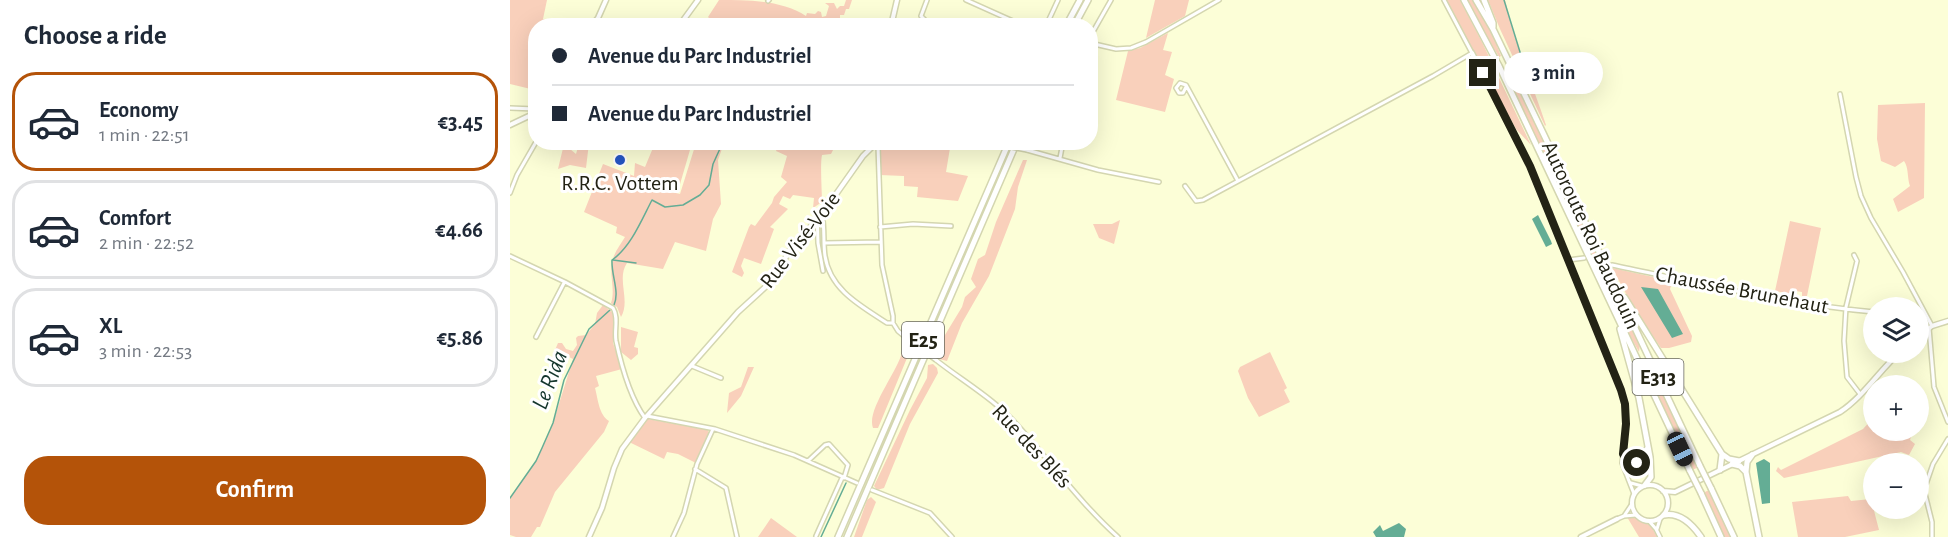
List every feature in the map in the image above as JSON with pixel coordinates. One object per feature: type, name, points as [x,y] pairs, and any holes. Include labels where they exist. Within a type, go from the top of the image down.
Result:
[{"type":"highway","points":[[1070,18],[1080,0]]},
{"type":"highway","points":[[1078,18],[1088,0]]},
{"type":"highway","name":"Autoroute Roi Baudouin","points":[[1464,0],[1499,66],[1721,537]]},
{"type":"highway","name":"Autoroute Roi Baudouin","points":[[1476,0],[1616,287],[1734,537]]},
{"type":"highway","points":[[1484,0],[1493,23],[1492,29]]},
{"type":"highway","name":"E25","points":[[838,537],[1006,150]]},
{"type":"highway","name":"E25","points":[[847,537],[1014,150]]},
{"type":"highway","points":[[1616,287],[1722,454],[1739,461]]},
{"type":"highway","points":[[1619,322],[1639,398],[1648,444],[1651,475],[1644,486]]},
{"type":"highway","points":[[1623,454],[1628,462],[1637,463],[1644,456],[1648,444]]},
{"type":"highway","points":[[1720,470],[1722,454]]},
{"type":"highway","points":[[1752,455],[1746,472],[1759,537]]},
{"type":"highway","points":[[1732,464],[1740,466],[1746,472]]},
{"type":"highway","points":[[1662,517],[1676,514],[1701,537]]},
{"type":"street","points":[[598,18],[606,0]]},
{"type":"street","points":[[685,18],[698,0]]},
{"type":"street","points":[[893,18],[897,0]]},
{"type":"street","points":[[923,18],[921,16],[927,0]]},
{"type":"street","points":[[966,0],[1006,18]]},
{"type":"street","points":[[1050,18],[1058,0]]},
{"type":"street","points":[[1098,23],[1111,0]]},
{"type":"street","points":[[1098,45],[1116,49],[1131,48],[1146,42],[1219,0]]},
{"type":"street","points":[[1444,0],[1530,166],[1621,390],[1626,414],[1623,466],[1634,494],[1632,504],[1624,516]]},
{"type":"street","points":[[1185,186],[1196,201],[1203,200],[1472,53]]},
{"type":"street","points":[[1186,87],[1238,181]]},
{"type":"street","points":[[1840,94],[1861,196],[1916,297]]},
{"type":"street","points":[[510,108],[528,109]]},
{"type":"street","points":[[510,125],[528,116]]},
{"type":"street","points":[[510,194],[511,186],[531,150]]},
{"type":"street","name":"Rue Visé-Voie","points":[[589,537],[602,508],[622,449],[646,417],[719,334],[747,303],[773,280],[791,248],[822,214],[869,150]]},
{"type":"street","points":[[822,214],[826,263],[832,277],[854,302],[887,323],[893,323],[882,265],[878,150]]},
{"type":"street","points":[[1027,150],[1098,170],[1159,182]]},
{"type":"street","points":[[1060,159],[1062,150]]},
{"type":"street","points":[[510,178],[517,175]]},
{"type":"street","points":[[817,212],[816,221],[823,271]]},
{"type":"street","points":[[880,227],[913,224],[951,226]]},
{"type":"street","points":[[824,243],[881,242]]},
{"type":"street","points":[[1854,255],[1857,261],[1845,309],[1844,341],[1847,377],[1860,394]]},
{"type":"street","points":[[510,256],[613,308],[616,316],[617,343],[633,396],[646,417],[713,429],[807,462],[857,483]]},
{"type":"street","points":[[1568,260],[1584,258]]},
{"type":"street","name":"Chaussée Brunehaut","points":[[1612,265],[1863,311]]},
{"type":"street","points":[[536,337],[565,282]]},
{"type":"street","points":[[1931,327],[1948,321]]},
{"type":"street","name":"Rue des Blés","points":[[893,323],[898,331],[910,341],[1008,415],[1118,537]]},
{"type":"street","points":[[1929,323],[1934,387],[1948,422]]},
{"type":"street","points":[[1629,482],[1644,486],[1655,485],[1664,491],[1675,492],[1840,412],[1890,363]]},
{"type":"street","points":[[692,366],[721,378]]},
{"type":"street","points":[[673,537],[686,506],[695,469],[713,429]]},
{"type":"street","points":[[1932,537],[1932,522],[1923,490],[1933,464],[1948,439]]},
{"type":"street","points":[[807,462],[829,444],[848,465],[816,536]]},
{"type":"street","points":[[695,469],[726,488],[737,537]]},
{"type":"street","points":[[1634,494],[1644,486]]},
{"type":"street","points":[[872,490],[925,511],[937,519],[952,537]]},
{"type":"street","points":[[1664,491],[1668,503]]},
{"type":"street","points":[[1657,531],[1675,492]]},
{"type":"street","points":[[1632,504],[1636,515]]},
{"type":"street","points":[[1581,537],[1624,516],[1636,515],[1649,521],[1660,537]]},
{"type":"street","points":[[1649,521],[1662,517]]},
{"type":"shaded area","points":[[510,0],[547,0],[543,18],[528,18],[528,88],[510,84]]},
{"type":"shaded area","points":[[719,0],[764,2],[786,7],[806,16],[807,13],[815,14],[818,11],[821,12],[822,17],[826,16],[829,6],[825,3],[834,3],[837,9],[844,6],[846,0],[852,0],[849,9],[846,9],[844,15],[840,15],[840,18],[708,17]]},
{"type":"shaded area","points":[[1155,0],[1189,0],[1185,16],[1146,38]]},
{"type":"shaded area","points":[[1446,0],[1460,0],[1531,145],[1516,129]]},
{"type":"shaded area","points":[[1466,0],[1474,0],[1498,45],[1501,56],[1499,57],[1493,50]]},
{"type":"shaded area","points":[[1488,0],[1505,0],[1545,126],[1500,29]]},
{"type":"shaded area","points":[[1168,33],[1163,50],[1172,52],[1165,75],[1174,79],[1165,112],[1116,100],[1128,51],[1140,48]]},
{"type":"shaded area","points":[[1512,78],[1520,89],[1597,253],[1591,256],[1513,90],[1509,79]]},
{"type":"shaded area","points":[[1925,103],[1924,198],[1898,212],[1893,199],[1910,186],[1906,164],[1904,161],[1895,167],[1881,161],[1877,139],[1878,105]]},
{"type":"shaded area","points":[[563,150],[571,150],[576,154],[577,150],[588,150],[586,168],[570,165],[558,169]]},
{"type":"shaded area","points":[[652,150],[690,150],[678,191],[667,191],[680,194],[694,150],[722,150],[718,160],[721,204],[713,219],[706,251],[675,242],[663,269],[627,263],[623,276],[625,304],[621,317],[617,307],[611,303],[613,292],[611,270],[614,256],[625,237],[616,233],[617,227],[584,212],[603,164],[634,176],[635,163],[645,167]]},
{"type":"shaded area","points":[[833,150],[831,154],[822,155],[822,202],[813,208],[814,198],[793,195],[790,199],[783,196],[779,204],[788,209],[770,227],[774,229],[761,264],[744,258],[741,266],[744,273],[742,277],[732,272],[749,227],[751,224],[755,226],[787,182],[781,177],[787,156],[776,151]]},
{"type":"shaded area","points":[[881,150],[950,150],[946,172],[968,176],[958,201],[917,197],[918,187],[904,186],[904,176],[880,175]]},
{"type":"shaded area","points":[[1023,160],[1027,160],[1018,187],[1015,209],[989,276],[962,323],[947,361],[939,359],[934,353],[962,307],[965,297],[976,287],[971,279],[978,259],[985,255],[996,222]]},
{"type":"shaded area","points":[[1538,215],[1552,244],[1546,247],[1532,219]]},
{"type":"shaded area","points":[[1120,220],[1114,244],[1099,238],[1093,224],[1112,224]]},
{"type":"shaded area","points":[[1790,221],[1821,228],[1807,296],[1802,296],[1802,292],[1796,291],[1795,295],[1775,291]]},
{"type":"shaded area","points":[[1604,267],[1640,344],[1639,352],[1597,270]]},
{"type":"shaded area","points":[[1612,268],[1681,283],[1681,286],[1671,286],[1670,289],[1692,336],[1691,342],[1661,348],[1635,310]]},
{"type":"shaded area","points":[[1641,287],[1658,289],[1683,334],[1672,338]]},
{"type":"shaded area","points":[[603,305],[613,313],[613,343],[622,369],[596,376],[599,386],[595,388],[599,406],[609,421],[604,432],[555,492],[540,527],[537,527],[531,537],[510,535],[510,498],[536,461],[542,448],[553,423],[573,359],[555,350],[558,343],[562,343],[566,349],[573,351],[577,345],[576,338],[586,335],[595,324],[597,313]]},
{"type":"shaded area","points":[[621,327],[638,332],[634,347],[638,348],[638,354],[631,360],[621,352]]},
{"type":"shaded area","points":[[904,351],[907,358],[878,428],[873,428],[872,420],[878,401]]},
{"type":"shaded area","points":[[1270,352],[1287,388],[1284,390],[1290,402],[1259,417],[1248,398],[1238,371],[1240,367]]},
{"type":"shaded area","points":[[933,364],[938,373],[910,424],[884,488],[877,490],[874,486],[927,378],[928,365]]},
{"type":"shaded area","points":[[748,367],[754,367],[741,396],[727,413],[729,393],[741,387]]},
{"type":"shaded area","points":[[1650,373],[1659,384],[1699,467],[1692,470]]},
{"type":"shaded area","points":[[648,419],[708,430],[709,434],[696,463],[678,454],[667,452],[664,459],[629,442]]},
{"type":"shaded area","points":[[1863,429],[1863,441],[1911,441],[1915,444],[1910,453],[1863,453],[1863,460],[1784,478],[1776,471],[1778,467],[1781,470]]},
{"type":"shaded area","points":[[1764,459],[1770,463],[1770,503],[1762,504],[1756,463]]},
{"type":"shaded area","points":[[1709,490],[1732,537],[1724,537],[1703,493]]},
{"type":"shaded area","points":[[1848,496],[1851,501],[1863,500],[1863,519],[1876,519],[1879,530],[1845,537],[1798,537],[1792,502]]},
{"type":"shaded area","points":[[871,497],[876,502],[862,537],[854,537],[867,500]]},
{"type":"shaded area","points":[[1633,516],[1650,525],[1657,537],[1639,537],[1627,517]]},
{"type":"shaded area","points":[[771,518],[797,537],[758,537]]},
{"type":"shaded area","points":[[1399,523],[1406,529],[1404,537],[1376,537],[1373,532],[1380,525],[1383,531]]},
{"type":"waterway","points":[[1504,0],[1524,65]]},
{"type":"waterway","name":"Le Rida","points":[[614,305],[616,295],[612,260],[625,248],[652,200],[665,207],[683,205],[700,195],[709,185],[713,164],[719,150]]},
{"type":"waterway","points":[[613,260],[636,263]]},
{"type":"waterway","name":"Le Rida","points":[[510,498],[536,461],[553,423],[564,380],[589,329],[610,310]]},
{"type":"waterway","points":[[821,537],[846,483]]},
{"type":"tunnel","points":[[1584,258],[1612,265]]},
{"type":"place","name":"R.R.C. Vottem","points":[[620,160]]},
{"type":"route","points":[[1483,73],[1530,166],[1621,390],[1625,404],[1626,424],[1623,454],[1628,462],[1637,463]]}]
